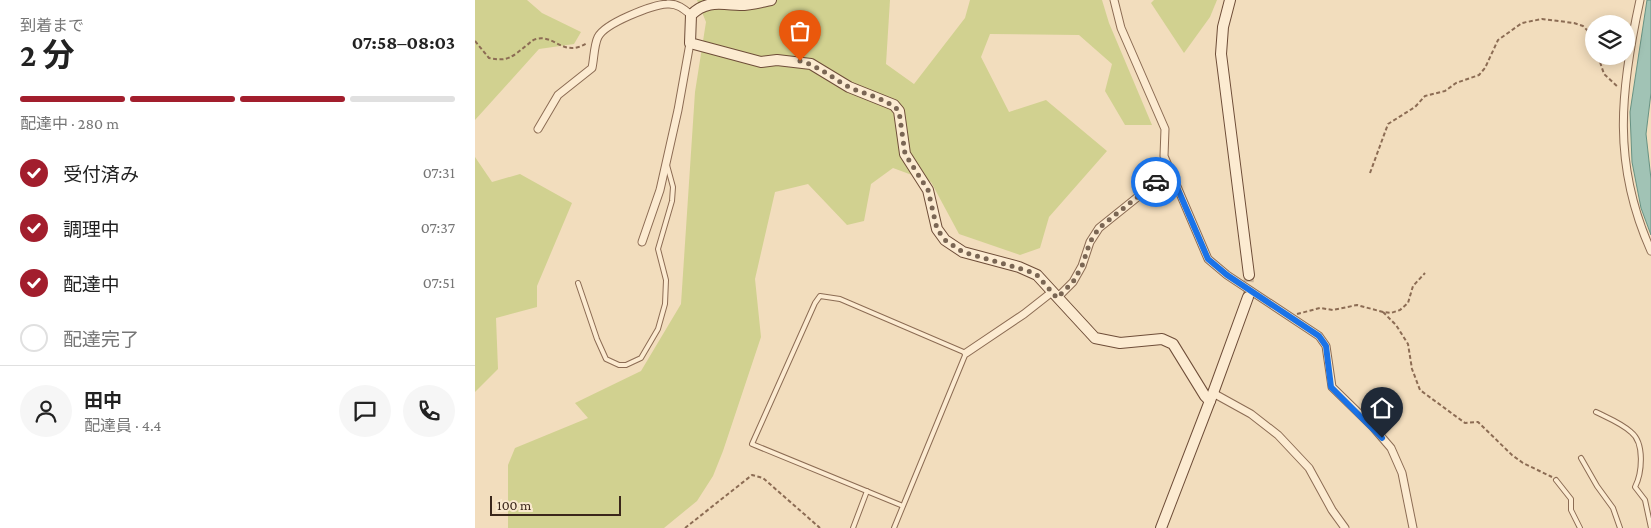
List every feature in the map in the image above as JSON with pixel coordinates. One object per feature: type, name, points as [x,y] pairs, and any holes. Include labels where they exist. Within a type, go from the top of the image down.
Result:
[{"type":"street","points":[[642,242],[660,190],[678,110],[690,43],[691,15],[696,8],[716,1],[741,5],[771,0]]},
{"type":"street","points":[[1115,0],[1121,28],[1165,129],[1164,156],[1208,259],[1227,275],[1319,336],[1326,346],[1331,387],[1373,427],[1391,448],[1402,473],[1413,528]]},
{"type":"street","points":[[1230,0],[1223,27],[1221,54],[1249,275]]},
{"type":"street","points":[[1640,0],[1626,73],[1623,148],[1626,176],[1632,200],[1651,251]]},
{"type":"street","points":[[538,129],[558,95],[592,68],[598,37],[609,26],[629,16],[668,4],[681,7],[691,15]]},
{"type":"street","points":[[690,43],[761,62],[777,60],[800,61],[811,64],[849,87],[894,105],[899,111],[905,154],[928,190],[937,229],[945,240],[963,252],[1037,275],[1095,338],[1120,343],[1162,340],[1173,344],[1205,396],[1212,397],[1251,414],[1278,434],[1309,468],[1332,510],[1345,528]]},
{"type":"street","points":[[966,353],[1073,282],[1082,266],[1090,242],[1099,228],[1170,171]]},
{"type":"street","points":[[1161,528],[1248,298]]},
{"type":"lane","points":[[578,282],[597,339],[606,359],[619,365],[626,365],[641,358],[658,329],[665,304],[666,280],[658,249],[673,187],[666,161]]},
{"type":"lane","points":[[894,528],[966,353],[840,299],[820,296],[751,444],[903,506]]},
{"type":"lane","points":[[1597,412],[1633,432],[1641,461],[1641,475],[1635,487],[1645,500],[1651,528]]},
{"type":"lane","points":[[1581,458],[1597,486],[1613,508],[1620,528]]},
{"type":"lane","points":[[1556,480],[1571,499],[1571,510],[1580,528]]},
{"type":"lane","points":[[853,528],[867,491]]},
{"type":"path","points":[[1370,173],[1388,124],[1415,107],[1425,96],[1445,91],[1456,83],[1479,75],[1485,68],[1497,40],[1522,23],[1542,19],[1574,23],[1585,28]]},
{"type":"path","points":[[475,41],[489,58],[499,60],[511,59],[534,39],[542,38],[565,47],[578,49],[598,37]]},
{"type":"path","points":[[1601,65],[1604,74],[1625,94]]},
{"type":"path","points":[[1293,319],[1299,312],[1307,310],[1320,308],[1333,310],[1357,305],[1391,313],[1405,308],[1413,286],[1425,273]]},
{"type":"path","points":[[1383,312],[1396,325],[1408,344],[1411,369],[1420,390],[1465,423],[1478,422],[1512,455],[1523,463],[1549,474],[1556,480]]},
{"type":"path","points":[[685,528],[752,476],[763,478],[820,528]]},
{"type":"green space","points":[[475,0],[527,0],[542,13],[581,32],[574,44],[539,49],[475,120]]},
{"type":"green space","points":[[697,0],[890,0],[886,64],[914,84],[965,18],[970,0],[1102,0],[1109,23],[1152,125],[1125,125],[1105,91],[1112,64],[1079,35],[990,34],[981,57],[1009,112],[1046,100],[1107,151],[1049,217],[1040,248],[1020,255],[959,234],[931,182],[893,168],[871,184],[864,221],[847,225],[808,184],[775,192],[755,279],[761,337],[723,451],[713,476],[697,501],[664,528],[508,528],[508,465],[515,448],[588,418],[575,403],[641,371],[681,304],[695,92],[706,22]]},
{"type":"green space","points":[[1154,0],[1217,0],[1210,17],[1184,53],[1151,3]]},
{"type":"green space","points":[[475,157],[492,182],[520,174],[572,203],[537,286],[537,307],[496,318],[498,369],[475,392]]},
{"type":"shaded area","points":[[1647,0],[1651,0],[1651,93],[1646,134],[1651,179],[1651,235],[1641,208],[1632,162],[1630,112]]},
{"type":"tunnel","points":[[1248,297],[1249,275]]},
{"type":"way so far","points":[[800,61],[811,64],[849,87],[894,105],[899,111],[905,154],[928,190],[937,229],[945,240],[963,252],[1019,267],[1037,275],[1057,298],[1073,282],[1082,266],[1090,242],[1099,228],[1156,182]]},
{"type":"route","points":[[1156,182],[1170,171],[1208,259],[1227,275],[1319,336],[1326,346],[1331,387],[1382,438]]}]
